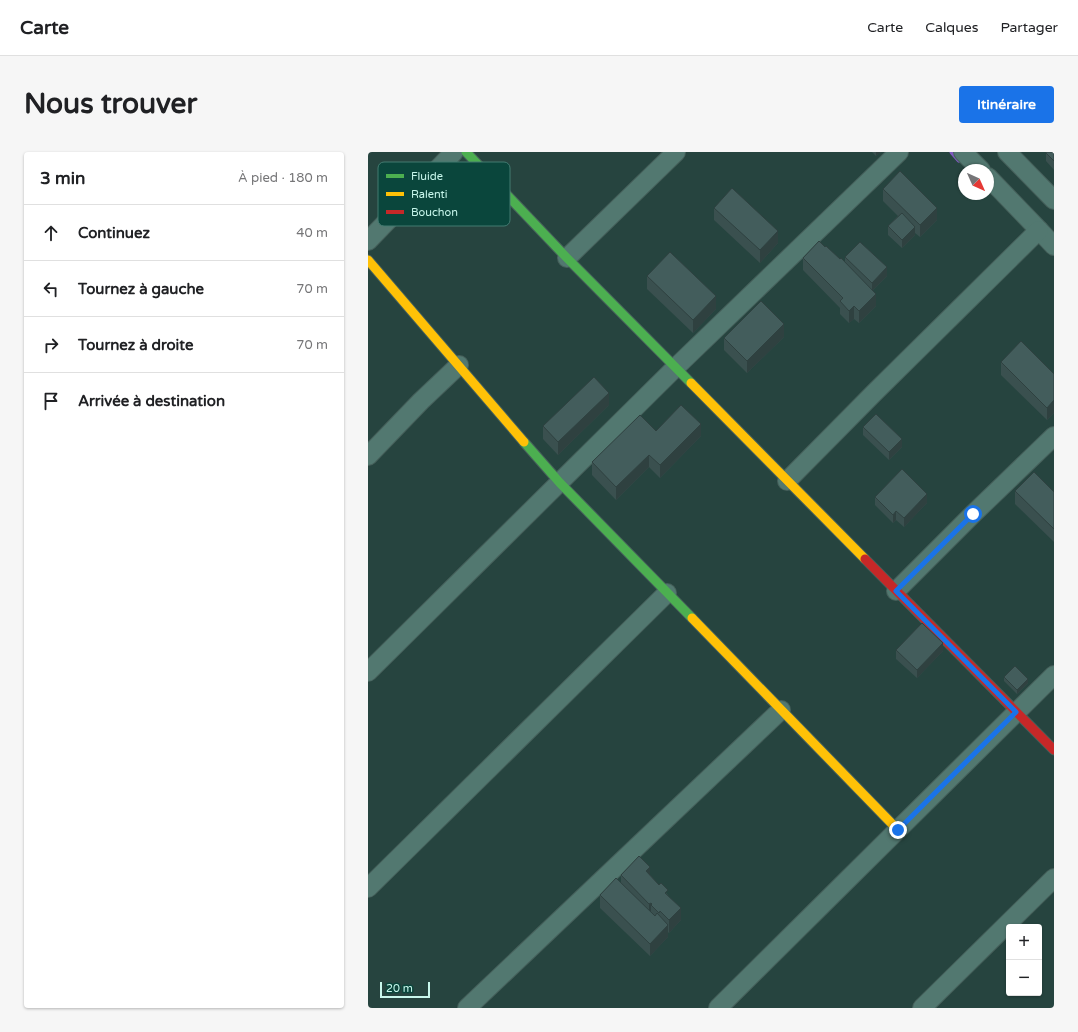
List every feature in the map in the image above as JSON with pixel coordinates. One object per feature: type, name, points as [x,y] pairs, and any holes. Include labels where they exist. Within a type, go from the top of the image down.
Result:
[{"type":"street","points":[[444,162],[454,152]]},
{"type":"street","points":[[466,152],[476,162]]},
{"type":"street","points":[[567,258],[676,152]]},
{"type":"street","points":[[368,672],[675,368],[899,152]]},
{"type":"street","points":[[963,152],[975,164]]},
{"type":"street","points":[[1007,152],[1054,200]]},
{"type":"street","points":[[994,184],[1054,246]]},
{"type":"street","points":[[510,198],[675,368],[1054,750]]},
{"type":"street","points":[[368,241],[382,226]]},
{"type":"street","points":[[787,481],[1040,230]]},
{"type":"street","points":[[368,260],[560,483],[898,830]]},
{"type":"street","points":[[368,456],[421,401],[459,365]]},
{"type":"street","points":[[896,591],[1054,436]]},
{"type":"street","points":[[368,888],[667,592]]},
{"type":"street","points":[[718,1008],[1054,675]]},
{"type":"street","points":[[468,1008],[782,710]]},
{"type":"street","points":[[922,1008],[1054,878]]},
{"type":"building","points":[[1054,152],[1054,161],[1046,153]]},
{"type":"building","points":[[900,171],[937,208],[920,225],[883,189]]},
{"type":"building","points":[[732,188],[778,231],[760,250],[714,208]]},
{"type":"building","points":[[902,213],[915,227],[902,240],[888,226]]},
{"type":"building","points":[[819,241],[840,259],[841,258],[876,294],[859,311],[854,306],[849,311],[840,301],[843,298],[803,258]]},
{"type":"building","points":[[860,242],[887,267],[872,283],[845,257]]},
{"type":"building","points":[[670,252],[716,296],[693,320],[647,276]]},
{"type":"building","points":[[761,301],[784,324],[747,361],[724,338]]},
{"type":"building","points":[[1021,341],[1054,374],[1054,400],[1047,408],[1001,362]]},
{"type":"building","points":[[594,377],[609,393],[558,442],[543,426]]},
{"type":"building","points":[[681,405],[701,424],[660,465],[649,455],[616,487],[592,462],[640,415],[656,431]]},
{"type":"building","points":[[876,414],[902,439],[889,452],[863,427]]},
{"type":"building","points":[[902,469],[927,494],[904,518],[896,511],[893,515],[875,497]]},
{"type":"building","points":[[1034,472],[1054,492],[1054,529],[1015,491]]},
{"type":"building","points":[[922,623],[943,643],[917,670],[896,650]]},
{"type":"building","points":[[1015,666],[1028,679],[1017,690],[1004,677]]},
{"type":"building","points":[[639,856],[650,867],[646,871],[659,885],[661,883],[668,890],[665,893],[681,908],[669,920],[660,911],[659,913],[651,905],[651,903],[649,904],[621,875]]},
{"type":"building","points":[[616,878],[655,916],[657,913],[668,925],[650,944],[600,895]]},
{"type":"waterway","points":[[952,152],[959,160]]},
{"type":"traffic: fast","points":[[466,152],[476,162]]},
{"type":"traffic: fast","points":[[510,198],[691,383]]},
{"type":"traffic: fast","points":[[524,442],[560,483],[692,618]]},
{"type":"traffic: slow","points":[[368,260],[524,442]]},
{"type":"traffic: slow","points":[[691,383],[865,559]]},
{"type":"traffic: slow","points":[[692,618],[898,830]]},
{"type":"traffic: jam","points":[[865,559],[1054,750]]},
{"type":"route","points":[[898,830],[1016,712],[896,591],[973,514]]}]
